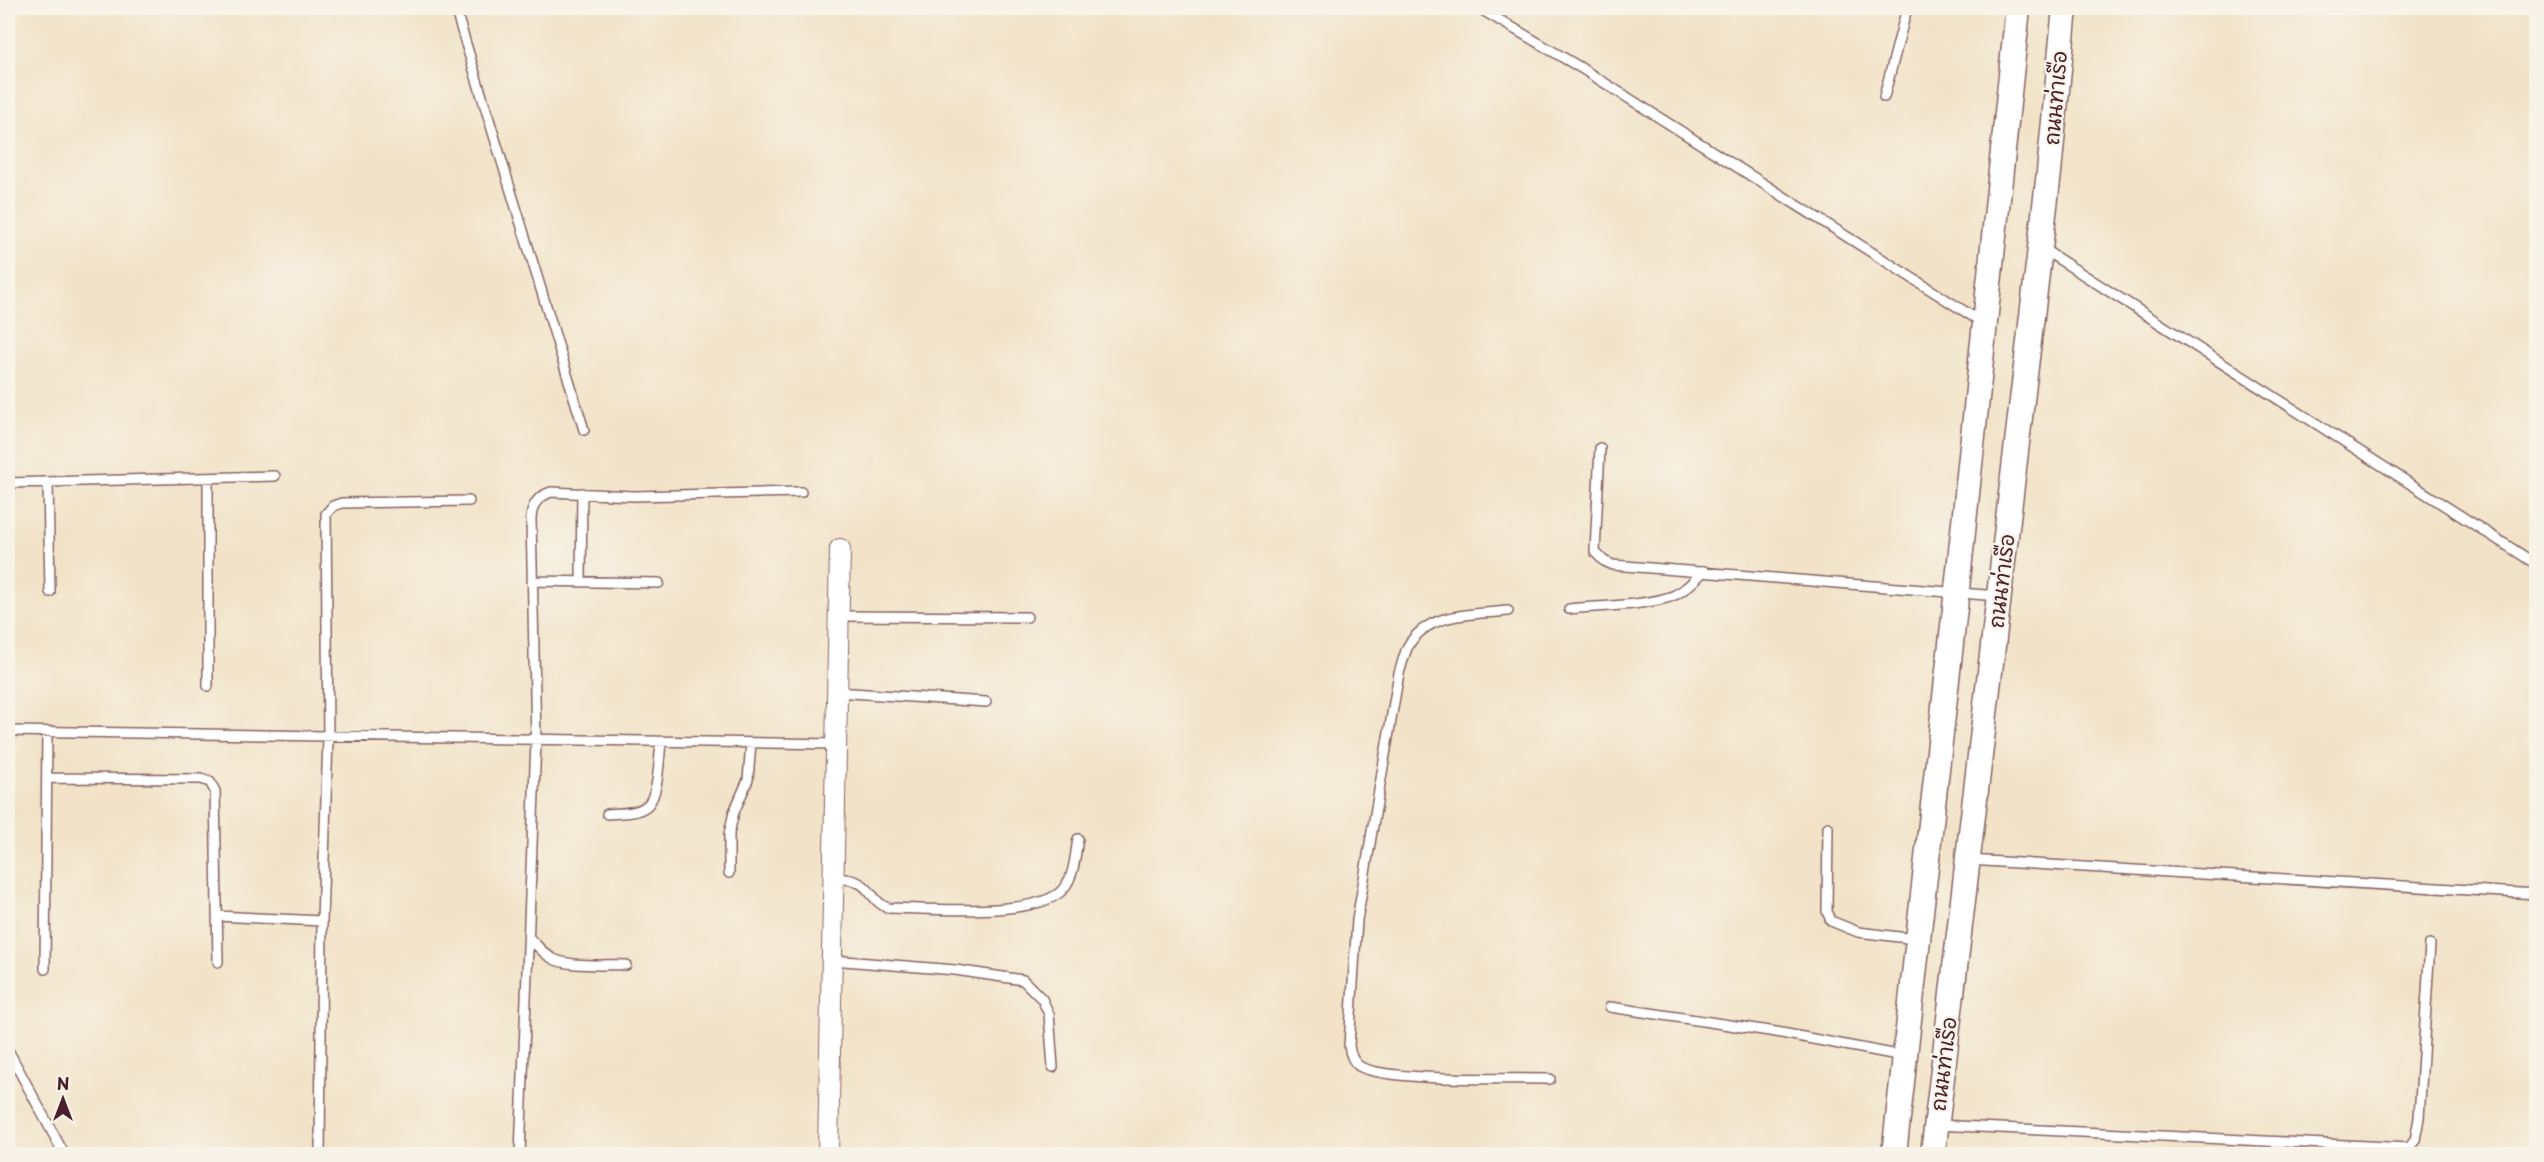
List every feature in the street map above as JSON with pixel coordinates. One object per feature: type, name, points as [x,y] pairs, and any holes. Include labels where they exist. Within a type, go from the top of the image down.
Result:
[{"type":"street","name":"ถนนท่าเรือ","points":[[1894,1155],[2018,8]]},
{"type":"street","name":"ถนนท่าเรือ","points":[[1933,1155],[2040,247],[2064,8]]},
{"type":"street","points":[[828,1155],[840,549]]},
{"type":"lane","points":[[455,8],[584,430]]},
{"type":"lane","points":[[1479,8],[1581,68],[1985,325]]},
{"type":"lane","points":[[1884,98],[1907,8]]},
{"type":"lane","points":[[2040,247],[2536,564]]},
{"type":"lane","points":[[1600,448],[1595,552],[1613,565],[2000,596]]},
{"type":"lane","points":[[8,483],[275,476]]},
{"type":"lane","points":[[208,478],[208,686]]},
{"type":"lane","points":[[48,482],[50,592]]},
{"type":"lane","points":[[520,1155],[536,741],[531,519],[533,506],[541,497],[551,492],[633,496],[801,492]]},
{"type":"lane","points":[[581,581],[582,493]]},
{"type":"lane","points":[[320,1155],[322,921],[328,738],[326,514],[333,506],[342,503],[469,501]]},
{"type":"lane","points":[[1569,609],[1658,600],[1684,589],[1704,571]]},
{"type":"lane","points":[[532,581],[659,583]]},
{"type":"lane","points":[[1508,611],[1445,617],[1431,624],[1407,647],[1399,673],[1357,920],[1349,1046],[1352,1058],[1359,1066],[1398,1076],[1550,1079]]},
{"type":"lane","points":[[839,616],[1027,617]]},
{"type":"lane","points":[[837,692],[986,702]]},
{"type":"lane","points":[[8,731],[328,738],[836,744]]},
{"type":"lane","points":[[45,969],[47,732]]},
{"type":"lane","points":[[607,814],[631,812],[646,807],[650,802],[655,792],[661,742]]},
{"type":"lane","points":[[729,873],[729,834],[734,812],[748,780],[751,743]]},
{"type":"lane","points":[[47,778],[201,779],[210,782],[215,791],[218,962]]},
{"type":"lane","points":[[1828,827],[1827,911],[1831,921],[1840,927],[1858,932],[1918,940]]},
{"type":"lane","points":[[834,878],[859,883],[867,889],[878,904],[888,908],[978,909],[1026,906],[1044,901],[1063,890],[1071,878],[1078,839]]},
{"type":"lane","points":[[1968,860],[2536,894]]},
{"type":"lane","points":[[217,916],[322,921]]},
{"type":"lane","points":[[529,938],[556,961],[575,964],[626,965]]},
{"type":"lane","points":[[1937,1125],[2409,1148],[2415,1140],[2419,1118],[2430,944]]},
{"type":"lane","points":[[832,960],[955,970],[1023,980],[1042,999],[1049,1014],[1053,1068]]},
{"type":"lane","points":[[1610,1007],[1776,1032],[1905,1057]]},
{"type":"lane","points":[[8,1050],[64,1155]]}]
